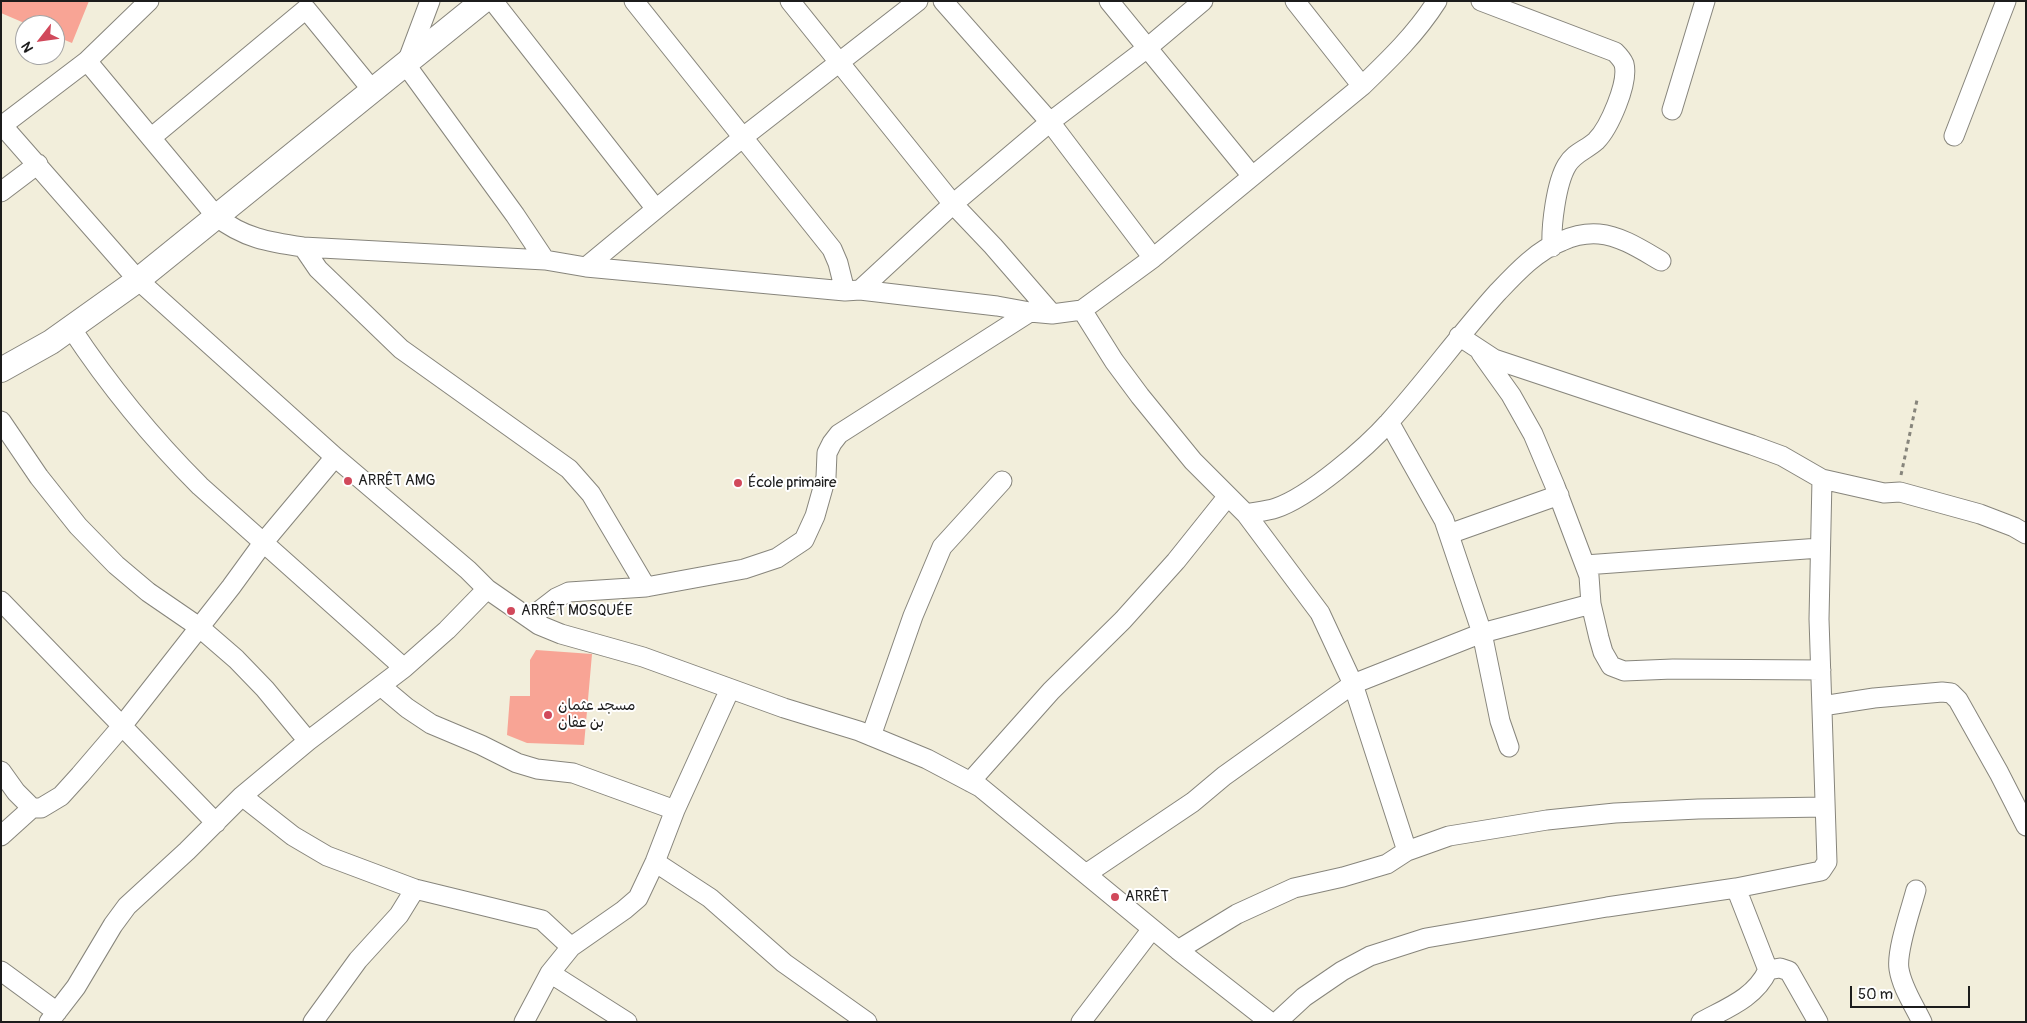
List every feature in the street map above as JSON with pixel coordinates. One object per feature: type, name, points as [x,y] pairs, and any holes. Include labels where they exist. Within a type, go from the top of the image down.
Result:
[{"type":"main road","points":[[1,370],[51,342],[138,280],[373,92],[483,1]]},
{"type":"street","points":[[149,1],[87,61],[2,124],[138,280],[335,457],[488,589],[539,624],[561,634],[643,657],[730,689],[871,736],[927,759],[980,787],[1152,929],[1270,1022]]},
{"type":"street","points":[[493,1],[656,209]]},
{"type":"street","points":[[634,1],[832,249],[853,291]]},
{"type":"street","points":[[790,1],[953,204],[993,246],[1052,314]]},
{"type":"street","points":[[586,267],[742,138],[918,1]]},
{"type":"street","points":[[943,1],[1050,122],[1153,258]]},
{"type":"street","points":[[1108,1],[1252,176]]},
{"type":"street","points":[[853,291],[1050,122],[1146,49],[1203,1]]},
{"type":"street","points":[[1295,1],[1362,86]]},
{"type":"street","points":[[87,61],[216,216],[228,226],[246,235],[269,242],[303,247],[545,260],[586,267],[853,291],[997,306],[1052,314],[1082,310],[1153,258],[1362,86],[1394,56],[1418,29],[1437,1]]},
{"type":"street","points":[[1481,1],[1615,52],[1625,66],[1624,80],[1609,125],[1597,140],[1571,159],[1562,174],[1551,227],[1552,246]]},
{"type":"street","points":[[1672,110],[1705,1]]},
{"type":"street","points":[[1954,136],[2006,1]]},
{"type":"street","points":[[428,3],[406,65],[510,207],[545,260]]},
{"type":"street","points":[[152,137],[303,5],[373,92]]},
{"type":"street","points":[[1,192],[38,164]]},
{"type":"street","points":[[1246,514],[1276,508],[1309,492],[1353,456],[1389,422],[1460,336],[1514,276],[1552,246],[1561,241],[1585,235],[1599,234],[1627,242],[1661,260]]},
{"type":"street","points":[[303,247],[318,269],[402,348],[569,469],[591,494],[646,588]]},
{"type":"street","points":[[1082,310],[1114,361],[1140,396],[1193,461],[1246,514],[1320,613],[1353,684],[1407,851]]},
{"type":"street","points":[[530,618],[556,598],[568,592],[646,588],[744,568],[777,558],[804,540],[815,516],[826,477],[827,454],[839,434],[1030,312]]},
{"type":"street","points":[[71,328],[96,365],[177,463],[263,543],[404,668]]},
{"type":"street","points":[[1460,336],[1478,350],[1494,359],[1760,447],[1782,456],[1822,479],[1884,494],[1900,492],[1980,514],[2014,527],[2026,534]]},
{"type":"street","points":[[1478,350],[1511,395],[1533,434],[1559,495],[1589,576],[1591,604],[1603,652],[1611,666],[1624,671],[1673,669],[1821,670]]},
{"type":"street","points":[[1,421],[39,477],[78,526],[116,565],[148,592],[199,627],[265,689],[308,741]]},
{"type":"street","points":[[1389,422],[1444,520],[1482,634],[1500,721],[1509,747]]},
{"type":"street","points":[[1,836],[32,808],[42,808],[61,796],[122,726],[263,543],[335,457]]},
{"type":"street","points":[[1277,1022],[1304,997],[1342,971],[1370,956],[1426,938],[1617,905],[1736,888],[1821,871],[1827,862],[1819,619],[1822,479]]},
{"type":"street","points":[[871,736],[913,616],[942,547],[1002,481]]},
{"type":"street","points":[[1449,534],[1559,495]]},
{"type":"street","points":[[970,782],[1051,691],[1123,620],[1176,561],[1228,496]]},
{"type":"street","points":[[1585,565],[1820,548]]},
{"type":"street","points":[[1,971],[53,1017],[76,987],[112,925],[127,906],[216,823],[242,796],[308,741],[382,687],[447,630],[488,589]]},
{"type":"street","points":[[1,601],[216,823]]},
{"type":"street","points":[[1086,874],[1192,802],[1224,776],[1353,684],[1482,634],[1591,604]]},
{"type":"street","points":[[382,687],[407,708],[431,724],[481,745],[517,763],[538,769],[573,773],[675,810]]},
{"type":"street","points":[[524,1022],[550,974],[571,947],[638,898],[656,862],[675,810],[730,689]]},
{"type":"street","points":[[1822,706],[1906,695],[1952,693],[1958,700],[1999,773],[2026,826]]},
{"type":"street","points":[[1,771],[16,792],[32,808]]},
{"type":"street","points":[[242,796],[293,836],[327,856],[415,889],[542,920],[571,947]]},
{"type":"street","points":[[1178,950],[1237,914],[1294,888],[1343,877],[1387,864],[1407,851],[1449,836],[1615,813],[1698,809],[1826,807]]},
{"type":"street","points":[[656,862],[710,898],[784,963],[867,1022]]},
{"type":"street","points":[[1701,1022],[1741,1002],[1762,983],[1768,970],[1736,888]]},
{"type":"street","points":[[313,1022],[358,960],[399,915],[415,889]]},
{"type":"street","points":[[1916,890],[1899,956],[1898,968],[1904,986],[1922,1022]]},
{"type":"street","points":[[1081,1022],[1152,929]]},
{"type":"street","points":[[1768,970],[1780,968],[1789,971],[1818,1022]]},
{"type":"street","points":[[550,974],[627,1022]]},
{"type":"path","points":[[1900,492],[1900,479],[1917,400]]},
{"type":"building","points":[[1,1],[89,1],[72,43],[65,40],[65,15],[15,15],[15,19],[1,13]]},
{"type":"building","name":"مسجد عثمان بن عفان","points":[[536,650],[592,654],[584,745],[527,743],[507,735],[510,696],[530,696],[530,660]]},
{"type":"place","name":"ARRÊT AMG","points":[[348,481]]},
{"type":"place","name":"École primaire","points":[[738,483]]},
{"type":"place","name":"ARRÊT MOSQUÉE","points":[[511,611]]},
{"type":"place","name":"مسجد عثمان بن عفان","points":[[548,715]]},
{"type":"place","name":"ARRÊT","points":[[1115,897]]}]
